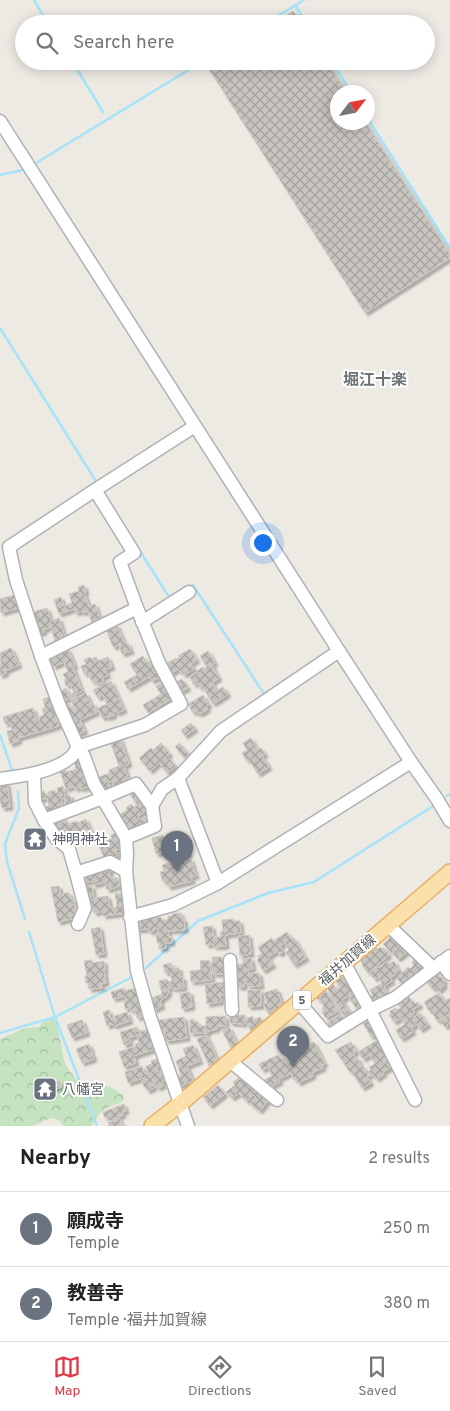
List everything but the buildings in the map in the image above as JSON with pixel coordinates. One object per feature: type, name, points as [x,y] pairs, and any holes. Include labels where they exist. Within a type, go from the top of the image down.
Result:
[{"type":"main road","name":"福井加賀線","points":[[152,1126],[450,872]]},
{"type":"street","points":[[0,120],[339,651],[450,821]]},
{"type":"street","points":[[188,1126],[136,972],[126,871],[126,838],[94,784],[84,756],[60,707],[40,656],[16,580],[9,547],[195,426]]},
{"type":"street","points":[[0,779],[34,774],[56,765],[72,756],[78,747],[145,725],[181,704],[159,662],[136,608],[120,562],[134,553],[95,490]]},
{"type":"street","points":[[142,622],[190,592]]},
{"type":"street","points":[[40,656],[136,608]]},
{"type":"street","points":[[152,806],[162,789],[178,778],[221,731],[339,651]]},
{"type":"street","points":[[130,917],[173,905],[218,883],[411,762]]},
{"type":"street","points":[[34,774],[35,802],[56,838],[69,849],[85,908],[78,924]]},
{"type":"street","points":[[178,778],[218,883]]},
{"type":"street","points":[[44,820],[136,784],[152,806],[155,826],[126,838]]},
{"type":"street","points":[[76,873],[110,862],[126,871]]},
{"type":"street","points":[[388,924],[442,962],[450,974]]},
{"type":"street","points":[[230,960],[232,1010]]},
{"type":"street","points":[[297,1003],[304,1008],[328,1036],[370,1010],[395,998],[442,962]]},
{"type":"street","points":[[344,963],[415,1100]]},
{"type":"street","points":[[230,1061],[277,1100]]},
{"type":"green space","points":[[53,1019],[57,1023],[64,1060],[68,1069],[77,1080],[113,1088],[123,1095],[124,1100],[103,1111],[91,1126],[63,1126],[59,1120],[51,1118],[32,1126],[0,1126],[0,1039],[25,1028],[40,1027],[43,1022]]},
{"type":"waterway","points":[[34,0],[43,15]]},
{"type":"waterway","points":[[280,15],[304,0]]},
{"type":"waterway","points":[[295,5],[301,15]]},
{"type":"waterway","points":[[77,70],[103,112]]},
{"type":"waterway","points":[[36,163],[188,70]]},
{"type":"waterway","points":[[337,70],[346,85]]},
{"type":"waterway","points":[[375,130],[450,248]]},
{"type":"waterway","points":[[0,175],[23,170]]},
{"type":"waterway","points":[[0,328],[97,483]]},
{"type":"waterway","points":[[138,548],[169,597],[176,593]]},
{"type":"waterway","points":[[190,587],[193,585],[266,697]]},
{"type":"waterway","points":[[0,735],[13,773]]},
{"type":"waterway","points":[[18,792],[19,808],[5,844],[7,862],[25,919]]},
{"type":"waterway","points":[[446,796],[450,794]]},
{"type":"waterway","points":[[146,968],[198,921],[268,893],[314,882],[433,806]]},
{"type":"waterway","points":[[29,932],[55,1017],[97,1126]]},
{"type":"waterway","points":[[0,1033],[55,1017],[132,977]]},
{"type":"place","name":"神明神社","points":[[35,839]]},
{"type":"place","name":"願成寺","points":[[177,872]]},
{"type":"place","name":"教善寺","points":[[293,1067]]},
{"type":"place","name":"八幡宮","points":[[45,1089]]},
{"type":"district","name":"堀江十楽","points":[[375,379]]}]
